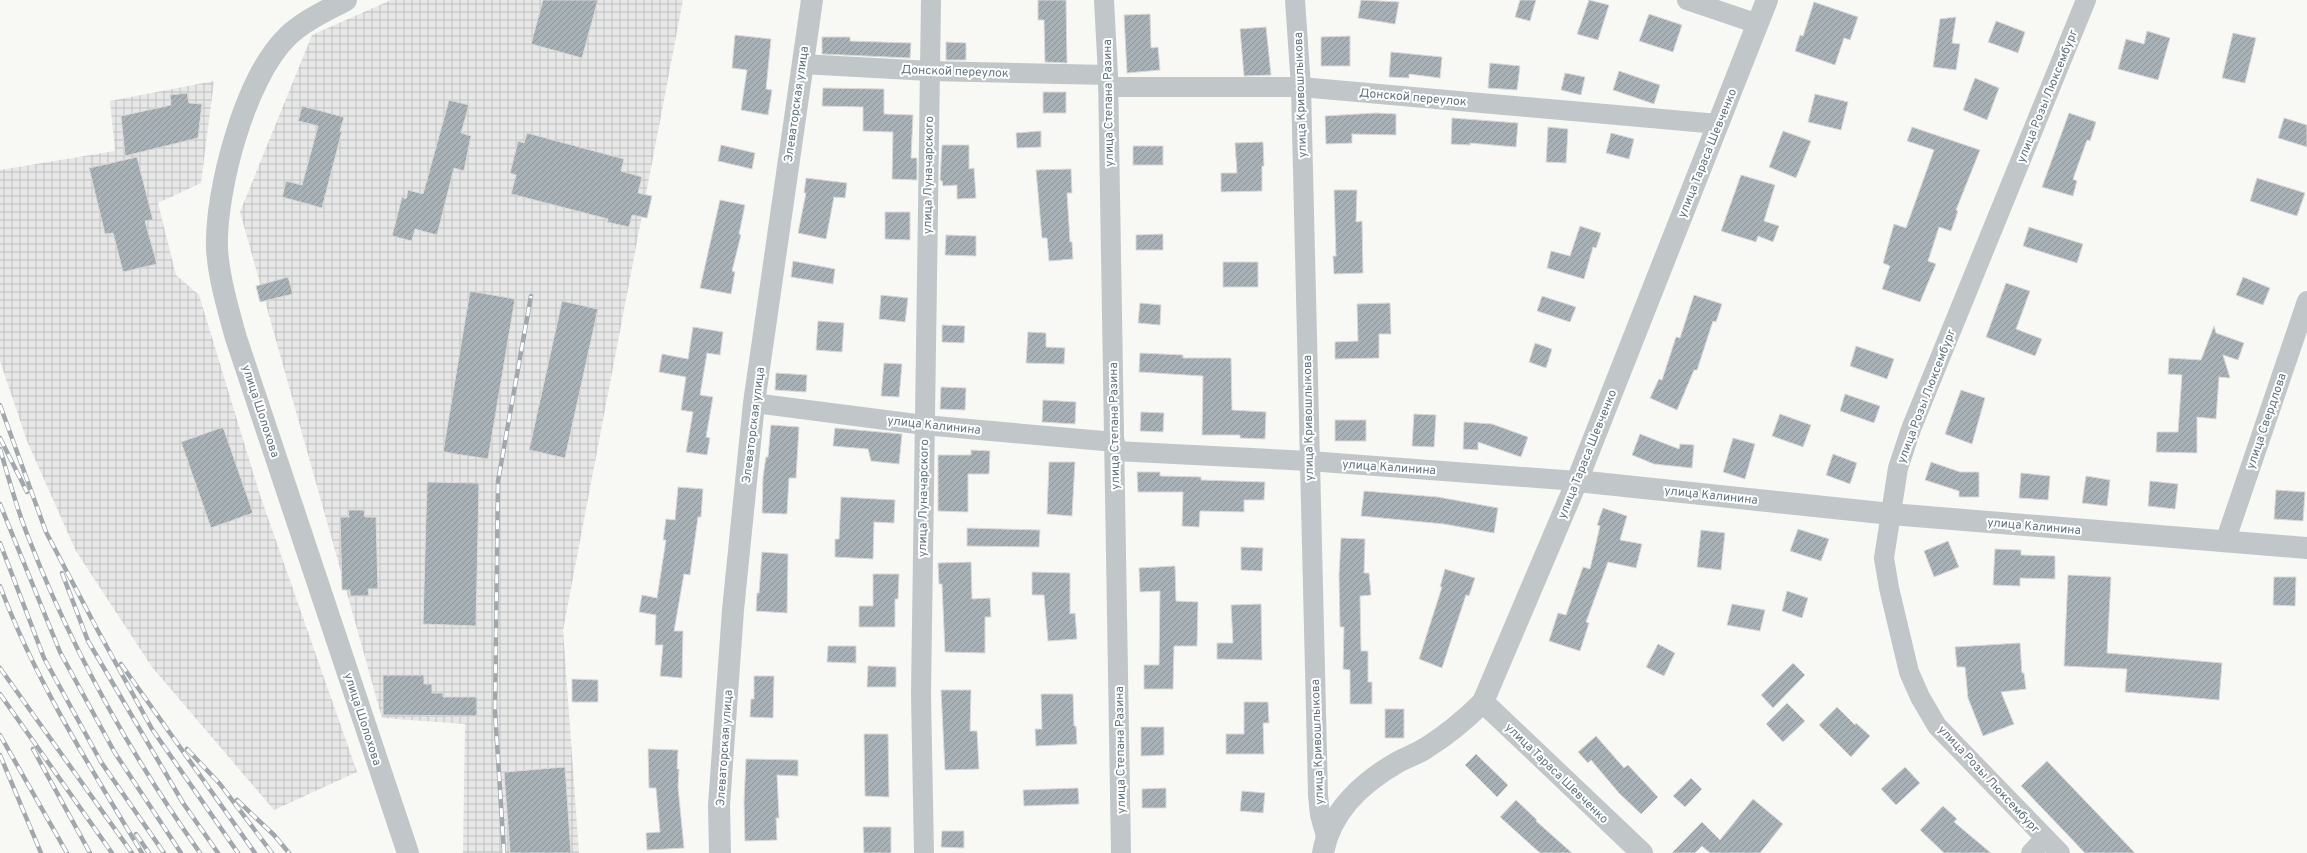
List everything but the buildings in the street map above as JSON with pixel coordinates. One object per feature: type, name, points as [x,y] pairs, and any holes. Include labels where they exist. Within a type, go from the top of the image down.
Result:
[{"type":"street","name":"улица Шолохова","points":[[346,0],[308,21],[287,37],[269,60],[246,106],[230,154],[220,199],[217,249],[223,292],[236,338],[408,853]]},
{"type":"street","name":"Элеваторская улица","points":[[720,853],[719,806],[733,610],[754,403],[812,0]]},
{"type":"street","name":"улица Луначарского","points":[[924,853],[921,694],[931,0]]},
{"type":"street","name":"улица Степана Разина","points":[[1104,0],[1108,81],[1121,853]]},
{"type":"street","name":"улица Кривошлыкова","points":[[1295,0],[1301,87],[1318,795],[1324,845]]},
{"type":"street","points":[[1687,0],[1758,24]]},
{"type":"street","name":"улица Тараса Шевченко","points":[[1642,853],[1483,702],[1577,481],[1767,0]]},
{"type":"street","name":"улица Розы Люксембург","points":[[2060,853],[2006,794],[1937,726],[1920,697],[1909,672],[1884,558],[1898,468],[1912,429],[2086,0]]},
{"type":"street","name":"Донской переулок","points":[[802,64],[1108,81],[1301,87],[1718,124]]},
{"type":"street","name":"улица Свердлова","points":[[2225,542],[2307,300]]},
{"type":"street","name":"улица Калинина","points":[[754,403],[924,426],[1115,446],[1577,481],[1891,514],[2307,548]]},
{"type":"street","name":"улица Кривошлыкова","points":[[1324,845],[1332,822],[1351,799],[1372,779],[1398,762],[1425,749],[1458,727],[1483,702]]},
{"type":"street","points":[[2031,853],[2045,838]]},
{"type":"shaded area","points":[[391,0],[683,0],[563,630],[579,853],[463,853],[465,724],[382,718],[240,212],[312,35]]},
{"type":"shaded area","points":[[214,81],[201,183],[158,203],[176,275],[199,295],[260,495],[357,772],[274,810],[152,667],[76,551],[27,441],[0,361],[0,170],[115,151],[110,101]]},
{"type":"railway","points":[[504,853],[495,711],[498,481],[531,296]]},
{"type":"railway","points":[[0,405],[46,532],[97,629],[152,729],[238,853]]},
{"type":"railway","points":[[0,438],[27,492]]},
{"type":"railway","points":[[0,449],[17,506],[29,539],[64,621],[127,740],[150,778],[200,853]]},
{"type":"railway","points":[[0,504],[60,652],[115,753],[181,853]]},
{"type":"railway","points":[[0,543],[44,658],[101,762],[164,853]]},
{"type":"railway","points":[[62,573],[88,641],[183,803],[218,853]]},
{"type":"railway","points":[[0,586],[14,621],[47,689],[83,756],[142,853]]},
{"type":"railway","points":[[121,664],[255,853]]},
{"type":"railway","points":[[0,668],[132,853]]},
{"type":"railway","points":[[0,694],[112,853]]},
{"type":"railway","points":[[0,735],[67,853]]},
{"type":"railway","points":[[33,749],[90,853]]},
{"type":"railway","points":[[187,749],[220,784],[272,853]]},
{"type":"railway","points":[[0,755],[41,853]]},
{"type":"railway","points":[[237,800],[274,835],[289,853]]},
{"type":"railway","points":[[136,834],[149,853]]}]
